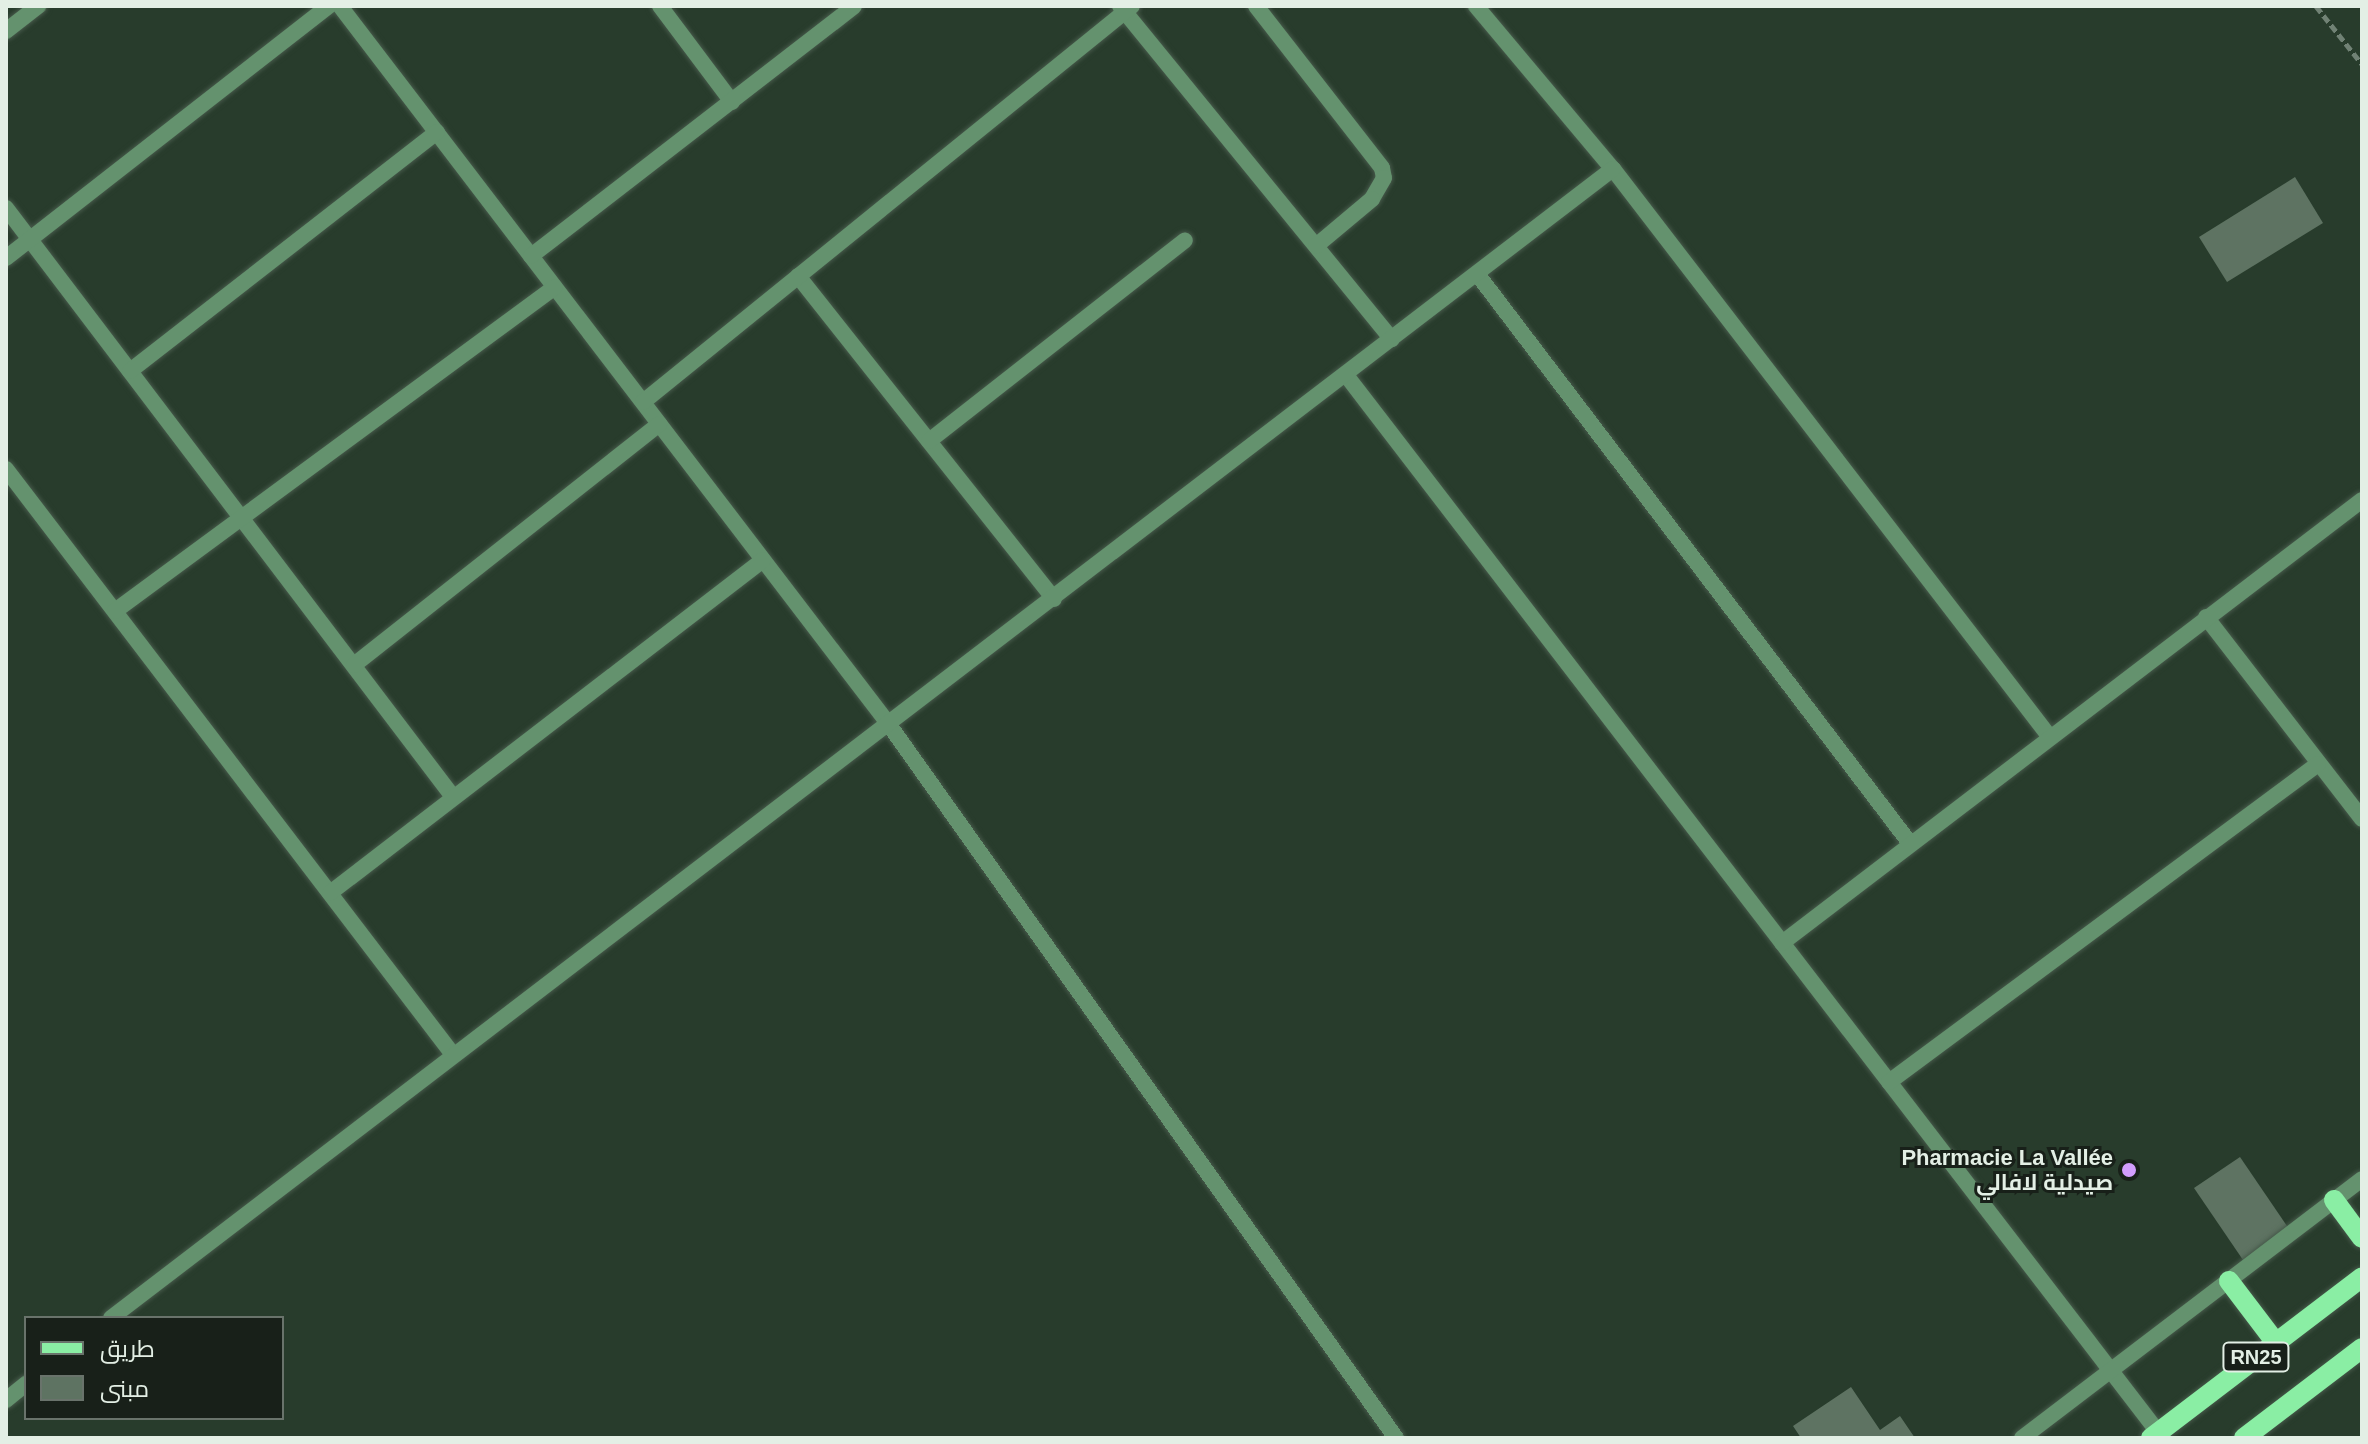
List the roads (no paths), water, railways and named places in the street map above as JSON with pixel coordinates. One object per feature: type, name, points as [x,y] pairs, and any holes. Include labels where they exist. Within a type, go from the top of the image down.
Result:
[{"type":"main road","points":[[2334,1200],[2362,1238]]},
{"type":"main road","name":"RN25","points":[[2154,1435],[2362,1277]]},
{"type":"main road","points":[[2229,1281],[2276,1343]]},
{"type":"main road","name":"RN25","points":[[2244,1438],[2362,1348]]},
{"type":"street","points":[[6,31],[38,6]]},
{"type":"street","points":[[6,258],[329,6]]},
{"type":"street","points":[[340,6],[890,726],[1396,1438]]},
{"type":"street","points":[[660,6],[732,102]]},
{"type":"street","points":[[531,256],[854,6]]},
{"type":"street","points":[[1256,6],[1376,156],[1384,178],[1372,199],[1316,246]]},
{"type":"street","points":[[1476,6],[1613,169],[2049,736]]},
{"type":"street","points":[[643,402],[1126,8],[1392,339]]},
{"type":"street","points":[[130,371],[437,132]]},
{"type":"street","points":[[114,1316],[451,1052],[890,726],[1613,169]]},
{"type":"street","points":[[6,208],[453,797]]},
{"type":"street","points":[[929,441],[1185,240]]},
{"type":"street","points":[[1478,275],[1909,842]]},
{"type":"street","points":[[798,276],[1054,599]]},
{"type":"street","points":[[115,611],[555,287]]},
{"type":"street","points":[[1346,375],[2112,1371],[2154,1435]]},
{"type":"street","points":[[354,665],[659,424]]},
{"type":"street","points":[[6,469],[451,1052]]},
{"type":"street","points":[[1782,943],[1909,842],[2362,500]]},
{"type":"street","points":[[330,893],[763,560]]},
{"type":"street","points":[[2206,617],[2362,819]]},
{"type":"street","points":[[1889,1082],[2318,764]]},
{"type":"street","points":[[2022,1438],[2362,1179]]},
{"type":"street","points":[[6,1400],[24,1386]]},
{"type":"place","name":"Pharmacie La Vallée صيدلية لافالي","points":[[2129,1170]]}]
